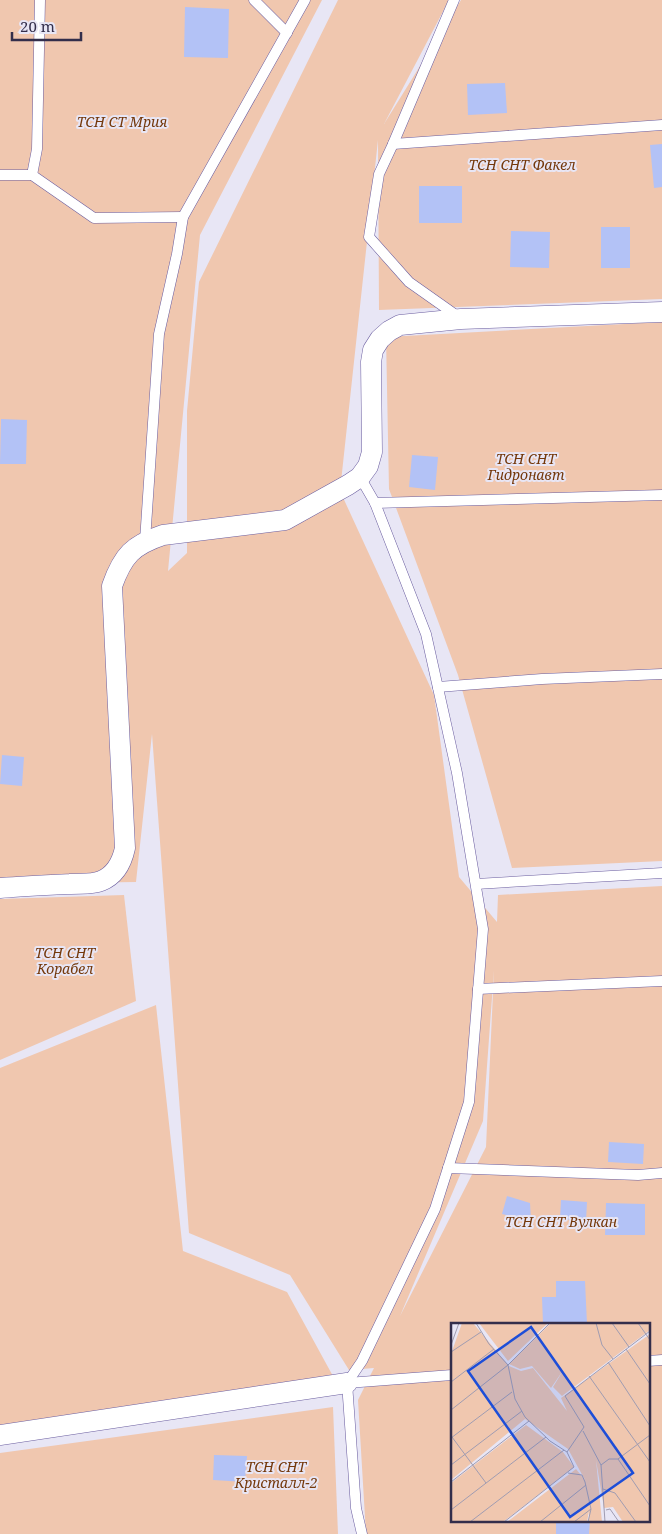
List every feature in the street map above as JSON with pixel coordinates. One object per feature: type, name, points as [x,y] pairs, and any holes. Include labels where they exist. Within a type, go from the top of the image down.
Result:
[{"type":"street","points":[[0,888],[76,883],[89,884],[102,880],[114,872],[122,861],[126,848],[112,586],[118,567],[130,552],[145,541],[163,535],[285,520],[360,477],[368,466],[372,452],[371,362],[374,350],[380,339],[400,325],[461,319],[662,312]]},
{"type":"street","points":[[0,1435],[346,1382]]},
{"type":"lane","points":[[32,175],[37,149],[40,0]]},
{"type":"lane","points":[[254,0],[287,33]]},
{"type":"lane","points":[[145,541],[159,334],[177,254],[183,217],[305,0]]},
{"type":"lane","points":[[454,0],[393,144],[378,174],[368,236],[409,282],[461,319]]},
{"type":"lane","points":[[393,144],[662,125]]},
{"type":"lane","points":[[0,175],[32,175],[94,218],[183,217]]},
{"type":"lane","points":[[360,477],[374,503],[426,634],[457,773],[483,929],[469,1102],[435,1209],[362,1361],[346,1382],[356,1508],[362,1534]]},
{"type":"lane","points":[[374,503],[662,495]]},
{"type":"lane","points":[[438,687],[542,679],[662,674]]},
{"type":"lane","points":[[476,884],[662,874]]},
{"type":"lane","points":[[478,989],[662,981]]},
{"type":"lane","points":[[448,1168],[638,1175],[662,1173]]},
{"type":"lane","points":[[346,1382],[451,1375]]},
{"type":"green space","points":[[0,0],[322,0],[200,235],[168,571],[187,553],[187,411],[199,282],[338,0],[449,0],[384,124],[461,0],[662,0],[662,299],[379,310],[378,140],[340,491],[434,695],[459,877],[497,922],[498,895],[662,886],[662,1534],[366,1534],[358,1400],[374,1368],[349,1370],[290,1275],[189,1233],[152,734],[136,882],[0,884]],"holes":[[[494,970],[486,1147],[400,1316],[483,1121]]]},
{"type":"green space","name":"ТСН СНТ Гидронавт","points":[[662,322],[662,861],[512,868],[458,675],[389,489],[386,337]]},
{"type":"green space","name":"ТСН СНТ Корабел","points":[[124,895],[136,1001],[0,1060],[0,899]]},
{"type":"green space","points":[[156,1005],[183,1251],[287,1292],[334,1378],[0,1434],[0,1068]]},
{"type":"green space","name":"ТСН СНТ Кристалл-2","points":[[333,1407],[338,1534],[0,1534],[0,1453]]},
{"type":"building","points":[[185,7],[229,9],[228,58],[184,57]]},
{"type":"building","points":[[505,83],[507,113],[468,115],[467,84]]},
{"type":"building","points":[[662,144],[662,187],[654,188],[650,145]]},
{"type":"building","points":[[419,186],[462,186],[462,223],[419,223]]},
{"type":"building","points":[[601,227],[630,227],[630,268],[601,268]]},
{"type":"building","points":[[511,231],[550,232],[549,268],[510,267]]},
{"type":"building","points":[[1,419],[27,420],[26,464],[0,464]]},
{"type":"building","points":[[412,455],[438,457],[435,490],[409,487]]},
{"type":"building","points":[[2,755],[24,757],[22,786],[0,784]]},
{"type":"building","points":[[609,1142],[644,1144],[643,1164],[608,1162]]},
{"type":"building","points":[[507,1196],[530,1203],[531,1221],[502,1214]]},
{"type":"building","points":[[561,1200],[587,1202],[586,1221],[560,1219]]},
{"type":"building","points":[[606,1203],[645,1204],[645,1235],[605,1235]]},
{"type":"building","points":[[556,1281],[585,1281],[587,1323],[543,1323],[542,1297],[556,1297]]},
{"type":"building","points":[[214,1455],[247,1456],[245,1482],[213,1480]]},
{"type":"building","points":[[556,1522],[590,1522],[589,1534],[556,1534]]},
{"type":"park label","name":"ТСН СТ Мрия","points":[[122,122]]},
{"type":"park label","name":"ТСН СНТ Факел","points":[[522,165]]},
{"type":"park label","name":"ТСН СНТ Вулкан","points":[[561,1222]]}]
